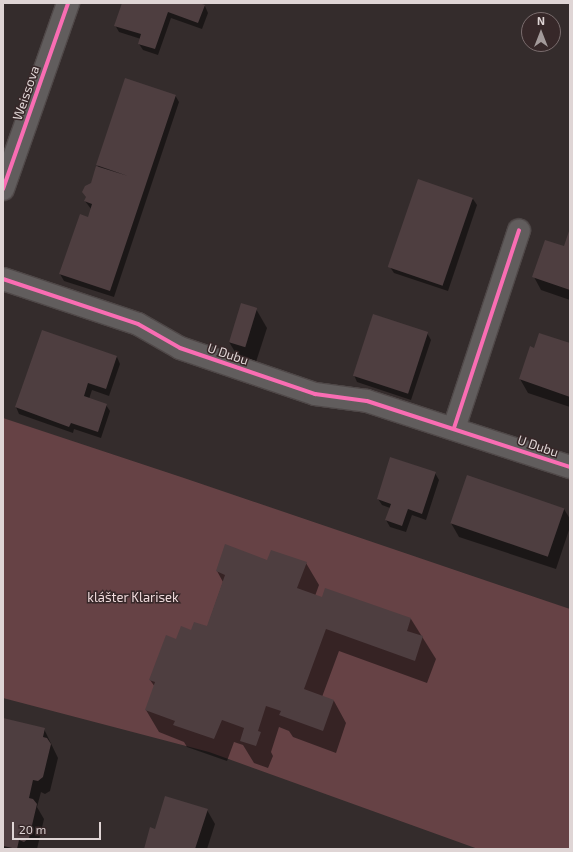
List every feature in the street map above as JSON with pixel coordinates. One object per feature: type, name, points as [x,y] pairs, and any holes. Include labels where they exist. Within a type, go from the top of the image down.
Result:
[{"type":"street","name":"Weissova","points":[[3,189],[68,3]]},
{"type":"street","points":[[454,428],[520,230]]},
{"type":"street","name":"U Dubu","points":[[3,279],[138,324],[180,348],[315,394],[367,401],[454,428],[570,467]]},
{"type":"green space","name":"klášter Klarisek","points":[[3,418],[570,609],[570,849],[478,849],[209,752],[3,698]]},
{"type":"building","points":[[122,3],[199,3],[205,5],[198,23],[168,12],[155,49],[138,44],[141,34],[114,26]]},
{"type":"building","points":[[125,78],[176,95],[110,291],[59,274],[80,214],[88,217],[92,204],[84,201],[86,197],[82,192],[85,186],[91,183],[96,166],[128,176],[96,165]]},
{"type":"building","points":[[418,179],[473,198],[443,286],[388,267]]},
{"type":"building","points":[[570,228],[570,290],[532,277],[545,240],[564,246]]},
{"type":"building","points":[[241,303],[257,308],[245,347],[229,342]]},
{"type":"building","points":[[373,314],[428,332],[408,394],[353,376]]},
{"type":"building","points":[[42,330],[117,356],[106,389],[88,383],[84,396],[107,404],[98,432],[71,423],[69,427],[15,407]]},
{"type":"building","points":[[539,333],[570,343],[570,397],[519,379],[530,346],[534,348]]},
{"type":"building","points":[[390,457],[436,472],[422,514],[408,509],[402,526],[385,520],[391,504],[377,499]]},
{"type":"building","points":[[467,475],[564,509],[548,557],[450,523]]},
{"type":"building","points":[[225,544],[267,560],[271,550],[307,562],[297,588],[322,597],[325,588],[411,618],[407,631],[423,636],[415,661],[326,629],[304,689],[334,700],[323,731],[279,715],[281,711],[266,706],[258,731],[261,732],[256,746],[240,741],[244,728],[222,720],[214,739],[173,725],[175,721],[145,710],[155,682],[149,680],[166,635],[176,639],[181,626],[191,630],[194,622],[207,626],[225,575],[216,571]]},
{"type":"building","points":[[3,718],[45,728],[43,737],[47,738],[51,744],[43,777],[38,781],[33,780],[29,798],[33,799],[37,804],[29,838],[24,842],[19,840],[17,849],[3,846]]},
{"type":"building","points":[[165,796],[208,809],[195,849],[144,849],[150,827],[155,829]]},
{"type":"cycle path","points":[[3,189],[68,3]]},
{"type":"cycle path","points":[[454,428],[519,230]]},
{"type":"cycle path","points":[[3,279],[138,324],[180,348],[315,394],[367,401],[570,467]]}]
